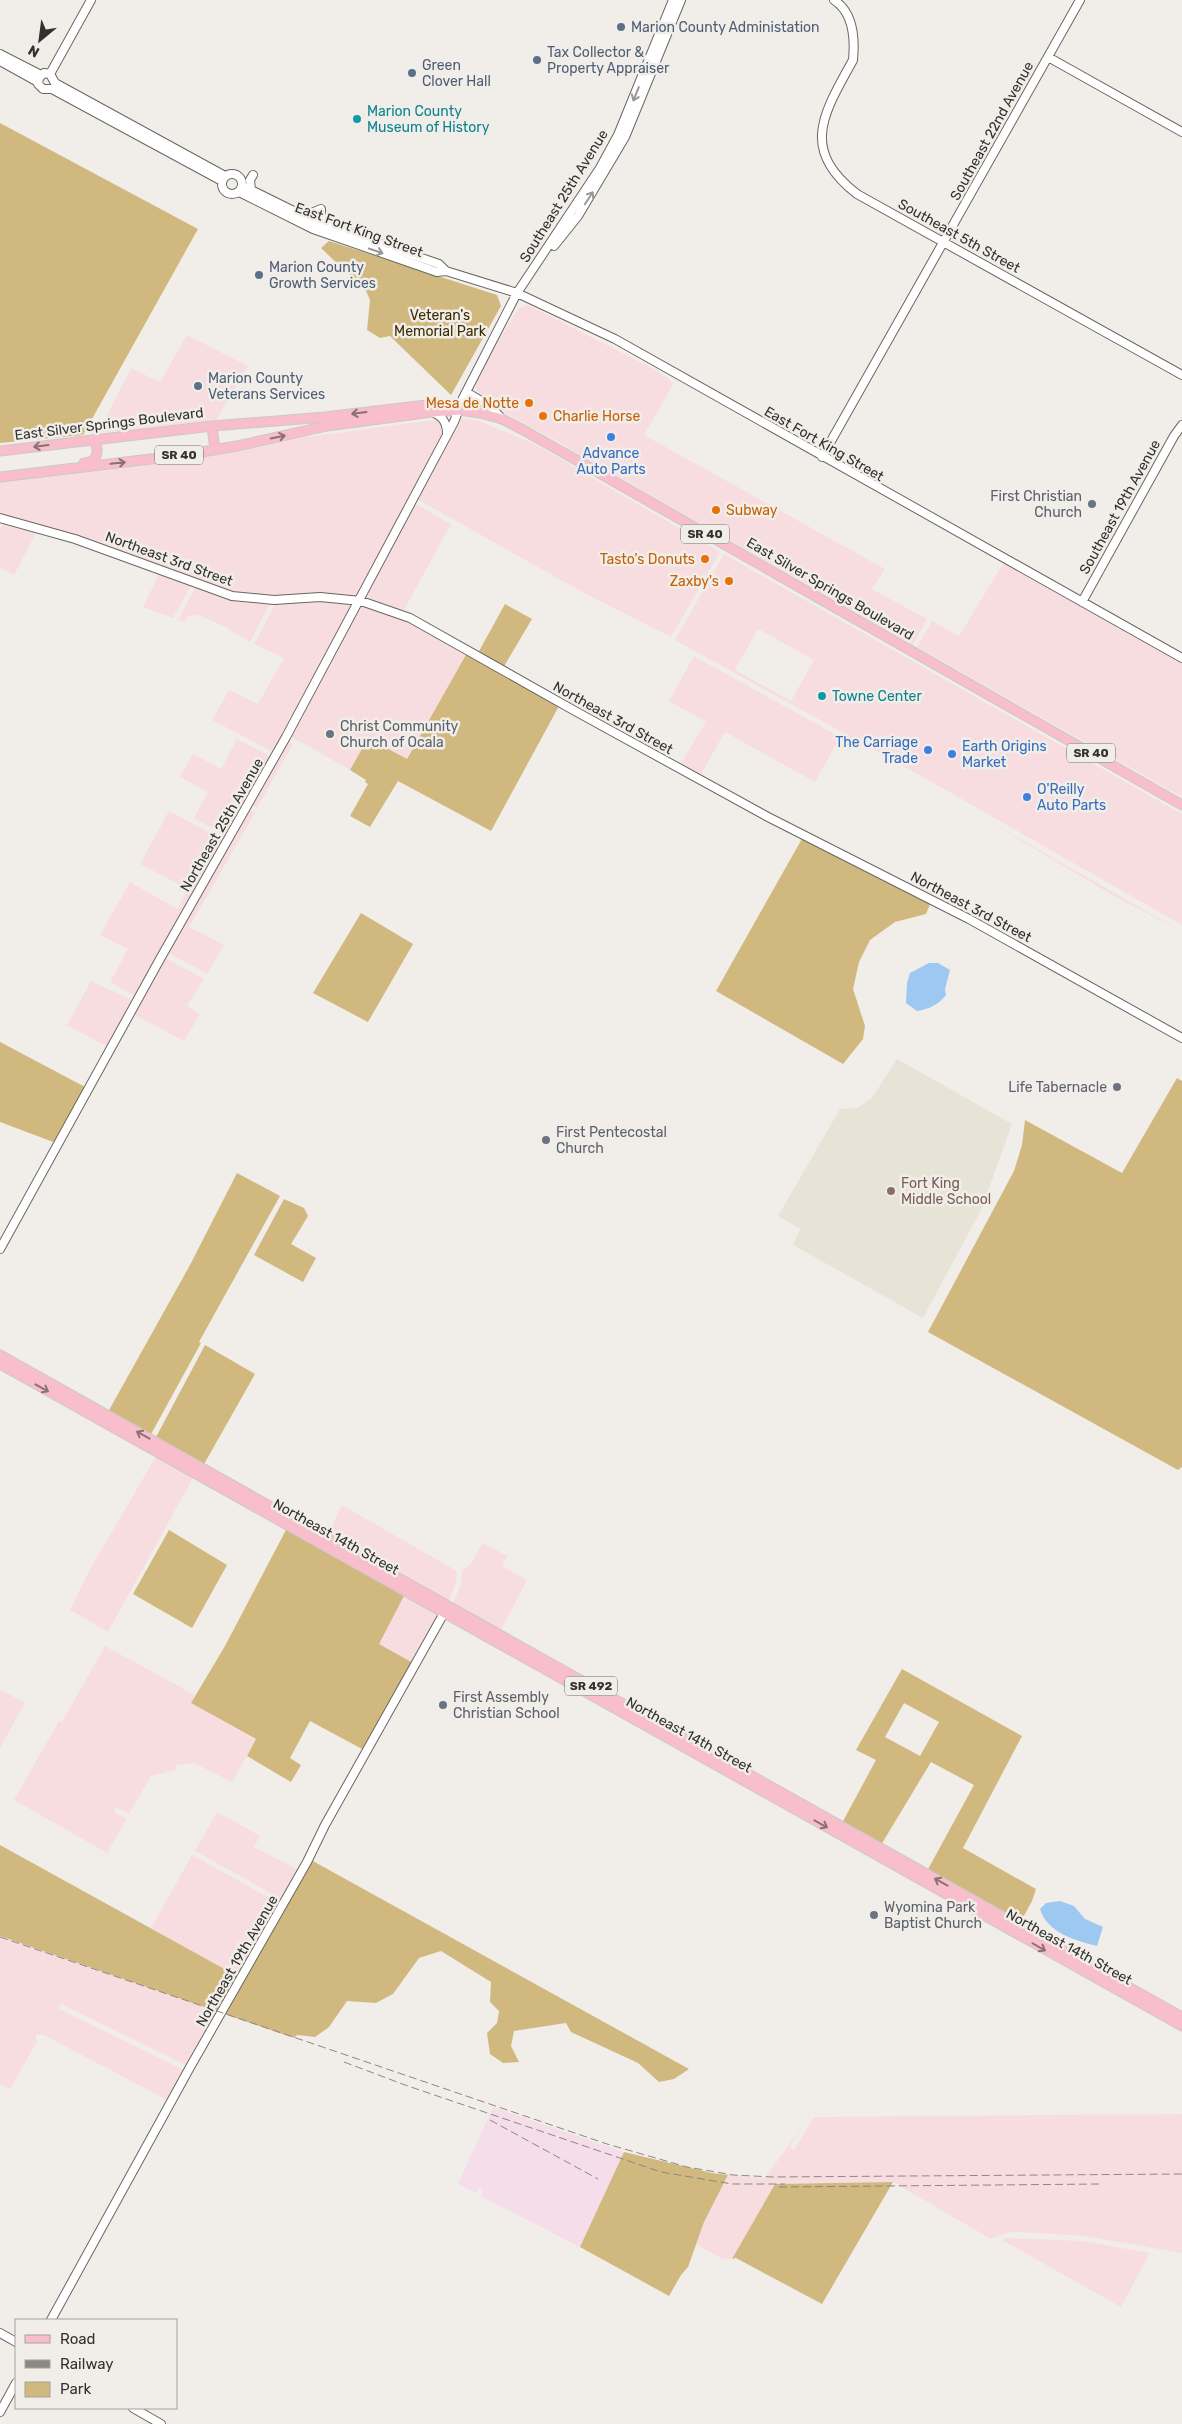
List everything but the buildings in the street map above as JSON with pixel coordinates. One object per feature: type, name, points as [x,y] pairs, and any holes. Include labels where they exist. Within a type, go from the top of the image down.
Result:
[{"type":"main road","name":"East Silver Springs Boulevard","points":[[0,451],[212,426],[325,417],[442,404],[459,410]]},
{"type":"main road","name":"East Silver Springs Boulevard","points":[[0,477],[215,450],[327,426],[432,412],[459,410],[480,412],[502,419],[1182,805]]},
{"type":"main road","points":[[212,426],[215,450]]},
{"type":"main road","points":[[30,473],[39,468],[93,461],[98,454],[95,439]]},
{"type":"main road","name":"Northeast 14th Street","points":[[0,1355],[1182,2017]]},
{"type":"main road","name":"Northeast 14th Street","points":[[0,1364],[1182,2026]]},
{"type":"street","points":[[0,61],[39,78],[50,74],[91,0]]},
{"type":"street","name":"Southeast 25th Avenue","points":[[459,410],[466,392],[517,293],[600,168],[618,135],[673,0]]},
{"type":"street","name":"Southeast 25th Avenue","points":[[517,293],[578,216],[606,172],[625,138],[681,0]]},
{"type":"street","name":"Southeast 5th Street","points":[[834,0],[839,4],[851,23],[854,41],[853,60],[826,113],[822,148],[825,159],[845,184],[857,194],[1182,375]]},
{"type":"street","name":"Southeast 22nd Avenue","points":[[822,457],[1080,0]]},
{"type":"street","points":[[0,54],[39,78],[42,89],[53,86],[223,179],[234,175],[243,181],[241,189],[228,191],[222,185],[223,179]]},
{"type":"street","points":[[1048,57],[1182,132]]},
{"type":"street","points":[[50,74],[53,86]]},
{"type":"street","points":[[251,190],[250,180],[253,175]]},
{"type":"street","name":"East Fort King Street","points":[[241,189],[251,190],[332,228],[439,264],[446,271]]},
{"type":"street","name":"East Fort King Street","points":[[241,189],[294,220],[337,238],[437,272],[446,271],[517,293],[615,339],[1182,658]]},
{"type":"street","points":[[304,216],[321,209],[323,219],[332,228]]},
{"type":"street","points":[[466,392],[491,407],[502,419]]},
{"type":"street","name":"Northeast 25th Avenue","points":[[0,1249],[361,601],[459,410]]},
{"type":"street","points":[[432,412],[442,418],[446,424],[447,436]]},
{"type":"street","name":"Southeast 19th Avenue","points":[[1082,602],[1174,436],[1182,425]]},
{"type":"street","name":"Northeast 3rd Street","points":[[0,518],[75,539],[232,596],[274,600],[320,597],[361,601],[410,618],[575,712],[768,817],[960,914],[1182,1038]]},
{"type":"street","name":"Northeast 19th Avenue","points":[[52,2319],[189,2069],[308,1862],[325,1825],[444,1613]]},
{"type":"street","points":[[0,2333],[15,2341]]},
{"type":"street","points":[[0,2412],[15,2385]]},
{"type":"street","points":[[135,2409],[161,2424]]},
{"type":"shaded area","points":[[528,305],[654,369],[674,383],[644,435],[885,569],[872,589],[927,619],[913,645],[581,457],[559,442],[514,418],[481,397],[475,386],[482,368],[518,309]]},
{"type":"shaded area","points":[[187,335],[248,366],[215,422],[98,433],[131,368],[160,382]]},
{"type":"shaded area","points":[[458,418],[476,420],[535,444],[720,552],[671,637],[584,593],[417,499]]},
{"type":"shaded area","points":[[440,419],[444,425],[444,436],[359,598],[275,598],[233,593],[136,557],[0,516],[0,479]]},
{"type":"shaded area","points":[[414,503],[451,524],[403,612],[364,599]]},
{"type":"shaded area","points":[[4,522],[37,531],[14,575],[0,567],[0,530]]},
{"type":"shaded area","points":[[724,554],[1182,814],[1182,925],[923,777],[675,640]],"holes":[[[758,629],[814,660],[791,701],[735,670]]]},
{"type":"shaded area","points":[[1004,562],[1182,661],[1182,797],[917,647],[932,621],[959,636]]},
{"type":"shaded area","points":[[160,572],[192,584],[173,618],[143,607]]},
{"type":"shaded area","points":[[196,586],[270,603],[250,642],[223,626],[199,615],[188,616],[185,622],[178,620]]},
{"type":"shaded area","points":[[320,600],[357,603],[275,753],[212,720],[229,690],[258,704],[284,658],[254,644],[276,603]]},
{"type":"shaded area","points":[[362,604],[409,620],[467,653],[407,759],[368,738],[350,770],[290,736]]},
{"type":"shaded area","points":[[694,656],[840,737],[815,782],[725,732],[700,776],[680,765],[706,722],[669,701]]},
{"type":"shaded area","points":[[237,739],[272,757],[227,836],[194,818],[208,792],[180,777],[193,754],[221,769]]},
{"type":"shaded area","points":[[287,741],[293,744],[257,808],[251,804]]},
{"type":"shaded area","points":[[937,791],[976,814],[1181,931],[1114,896]]},
{"type":"shaded area","points":[[249,809],[255,813],[189,927],[224,945],[207,974],[167,952]]},
{"type":"shaded area","points":[[169,811],[225,841],[137,997],[110,982],[128,949],[100,935],[130,882],[177,909],[188,889],[140,864]]},
{"type":"shaded area","points":[[164,957],[204,979],[187,1006],[200,1014],[184,1041],[133,1014]]},
{"type":"shaded area","points":[[91,981],[134,1001],[109,1048],[67,1025]]},
{"type":"shaded area","name":"Fort King Middle School","points":[[897,1059],[1012,1124],[982,1208],[923,1318],[793,1245],[800,1229],[778,1216],[840,1109],[857,1108],[872,1098]]},
{"type":"shaded area","points":[[157,1455],[194,1476],[108,1632],[70,1610],[90,1569]]},
{"type":"shaded area","points":[[342,1505],[457,1571],[456,1583],[448,1603],[328,1535]]},
{"type":"shaded area","points":[[483,1543],[507,1556],[502,1566],[527,1580],[500,1632],[452,1605],[461,1584],[462,1570],[470,1565]]},
{"type":"shaded area","points":[[405,1594],[441,1614],[413,1663],[378,1645]]},
{"type":"shaded area","points":[[105,1646],[195,1695],[191,1703],[256,1740],[232,1782],[194,1763],[176,1765],[176,1770],[151,1776],[129,1814],[116,1807],[114,1812],[127,1819],[107,1853],[14,1800],[59,1721],[62,1722]]},
{"type":"shaded area","points":[[0,1689],[25,1703],[0,1748]]},
{"type":"shaded area","points":[[217,1812],[260,1836],[254,1847],[300,1871],[283,1900],[195,1851]]},
{"type":"shaded area","points":[[192,1855],[281,1904],[239,1977],[151,1928]]},
{"type":"shaded area","points":[[0,1936],[219,2012],[188,2066],[61,2004],[59,2009],[186,2071],[169,2101],[44,2035],[36,2035],[36,2040],[38,2040],[10,2089],[0,2084]]},
{"type":"shaded area","points":[[493,2107],[624,2152],[580,2247],[480,2196],[483,2190],[479,2188],[476,2193],[458,2184]]},
{"type":"shaded area","points":[[1182,2114],[1182,2253],[1084,2236],[1018,2232],[1005,2233],[991,2239],[893,2182],[775,2184],[732,2259],[723,2259],[696,2244],[704,2222],[728,2175],[765,2178],[804,2124],[790,2147],[794,2150],[814,2117]]},
{"type":"shaded area","points":[[1006,2238],[1083,2241],[1150,2253],[1121,2307],[1002,2240]]},
{"type":"green space","points":[[0,123],[198,229],[83,435],[0,443]]},
{"type":"green space","name":"Veteran's Memorial Park","points":[[329,241],[497,295],[501,306],[451,395],[390,336],[380,338],[367,330],[370,300],[366,291],[321,248]]},
{"type":"green space","points":[[505,604],[532,619],[503,668],[478,653]]},
{"type":"green space","points":[[467,653],[559,706],[491,831],[398,781],[370,827],[350,816],[368,784],[365,782],[366,780],[350,770],[368,738],[407,759]]},
{"type":"green space","points":[[803,837],[931,902],[926,914],[895,922],[870,940],[859,962],[853,989],[865,1026],[863,1039],[843,1064],[716,991]]},
{"type":"green space","points":[[361,913],[413,944],[368,1022],[313,993]]},
{"type":"green space","points":[[0,1042],[87,1088],[56,1143],[0,1122]]},
{"type":"green space","points":[[1177,1078],[1182,1081],[1182,1467],[1178,1470],[928,1332],[1014,1171],[1022,1145],[1025,1120],[1122,1173]]},
{"type":"green space","points":[[237,1173],[280,1196],[199,1342],[201,1343],[150,1436],[108,1412],[190,1265]]},
{"type":"green space","points":[[284,1199],[304,1208],[308,1216],[291,1244],[316,1258],[303,1282],[254,1255]]},
{"type":"green space","points":[[205,1345],[255,1374],[203,1466],[155,1439]]},
{"type":"green space","points":[[287,1528],[405,1594],[379,1644],[413,1663],[364,1750],[310,1721],[290,1758],[301,1765],[291,1782],[247,1756],[256,1739],[191,1703],[225,1646]]},
{"type":"green space","points":[[169,1530],[227,1565],[192,1628],[133,1594]]},
{"type":"green space","points":[[902,1669],[1022,1736],[963,1848],[1036,1889],[1020,1923],[927,1871],[974,1785],[931,1762],[881,1845],[842,1823],[876,1760],[856,1750]],"holes":[[[904,1703],[939,1722],[920,1756],[885,1737]]]},
{"type":"green space","points":[[0,1845],[239,1977],[219,2012],[0,1936]]},
{"type":"green space","points":[[311,1860],[689,2069],[674,2079],[659,2082],[638,2063],[571,2032],[566,2023],[514,2031],[511,2046],[519,2062],[503,2063],[490,2054],[487,2033],[497,2023],[499,2011],[490,2002],[491,1982],[441,1951],[419,1958],[393,1994],[376,2003],[347,2001],[329,2027],[315,2037],[297,2035],[294,2038],[224,2014]]},
{"type":"green space","points":[[624,2152],[712,2173],[728,2175],[704,2222],[688,2267],[669,2296],[580,2247]]},
{"type":"green space","points":[[893,2182],[822,2304],[736,2258],[732,2259],[775,2184]]},
{"type":"water","points":[[929,963],[938,963],[950,970],[945,989],[946,995],[933,1006],[917,1011],[906,1003],[907,983],[910,973]]},
{"type":"water","points":[[1060,1901],[1074,1906],[1085,1919],[1103,1927],[1097,1946],[1064,1935],[1049,1924],[1040,1909],[1046,1903]]},
{"type":"railway","points":[[0,1937],[607,2144],[687,2167],[733,2175],[773,2177],[1182,2174]]},
{"type":"railway","points":[[344,2062],[405,2085],[661,2172],[732,2184],[785,2184]]},
{"type":"railway","points":[[490,2120],[598,2179]]},
{"type":"railway","points":[[779,2187],[1100,2184]]},
{"type":"place","name":"Marion County Administation","points":[[621,27]]},
{"type":"place","name":"Tax Collector & Property Appraiser","points":[[537,60]]},
{"type":"place","name":"Green Clover Hall","points":[[412,73]]},
{"type":"place","name":"Marion County Museum of History","points":[[357,119]]},
{"type":"place","name":"Marion County Growth Services","points":[[259,275]]},
{"type":"place","name":"Marion County Veterans Services","points":[[198,386]]},
{"type":"place","name":"Mesa de Notte","points":[[529,403]]},
{"type":"place","name":"Charlie Horse","points":[[543,416]]},
{"type":"place","name":"Advance Auto Parts","points":[[611,437]]},
{"type":"place","name":"First Christian Church","points":[[1092,504]]},
{"type":"place","name":"Subway","points":[[716,510]]},
{"type":"place","name":"Tasto's Donuts","points":[[705,559]]},
{"type":"place","name":"Zaxby's","points":[[729,581]]},
{"type":"place","name":"Towne Center","points":[[822,696]]},
{"type":"place","name":"Christ Community Church of Ocala","points":[[330,734]]},
{"type":"place","name":"The Carriage Trade","points":[[928,750]]},
{"type":"place","name":"Earth Origins Market","points":[[952,754]]},
{"type":"place","name":"O'Reilly Auto Parts","points":[[1027,797]]},
{"type":"place","name":"Life Tabernacle","points":[[1117,1087]]},
{"type":"place","name":"First Pentecostal Church","points":[[546,1140]]},
{"type":"place","name":"Fort King Middle School","points":[[891,1191]]},
{"type":"place","name":"First Assembly Christian School","points":[[443,1705]]},
{"type":"place","name":"Wyomina Park Baptist Church","points":[[874,1915]]}]
